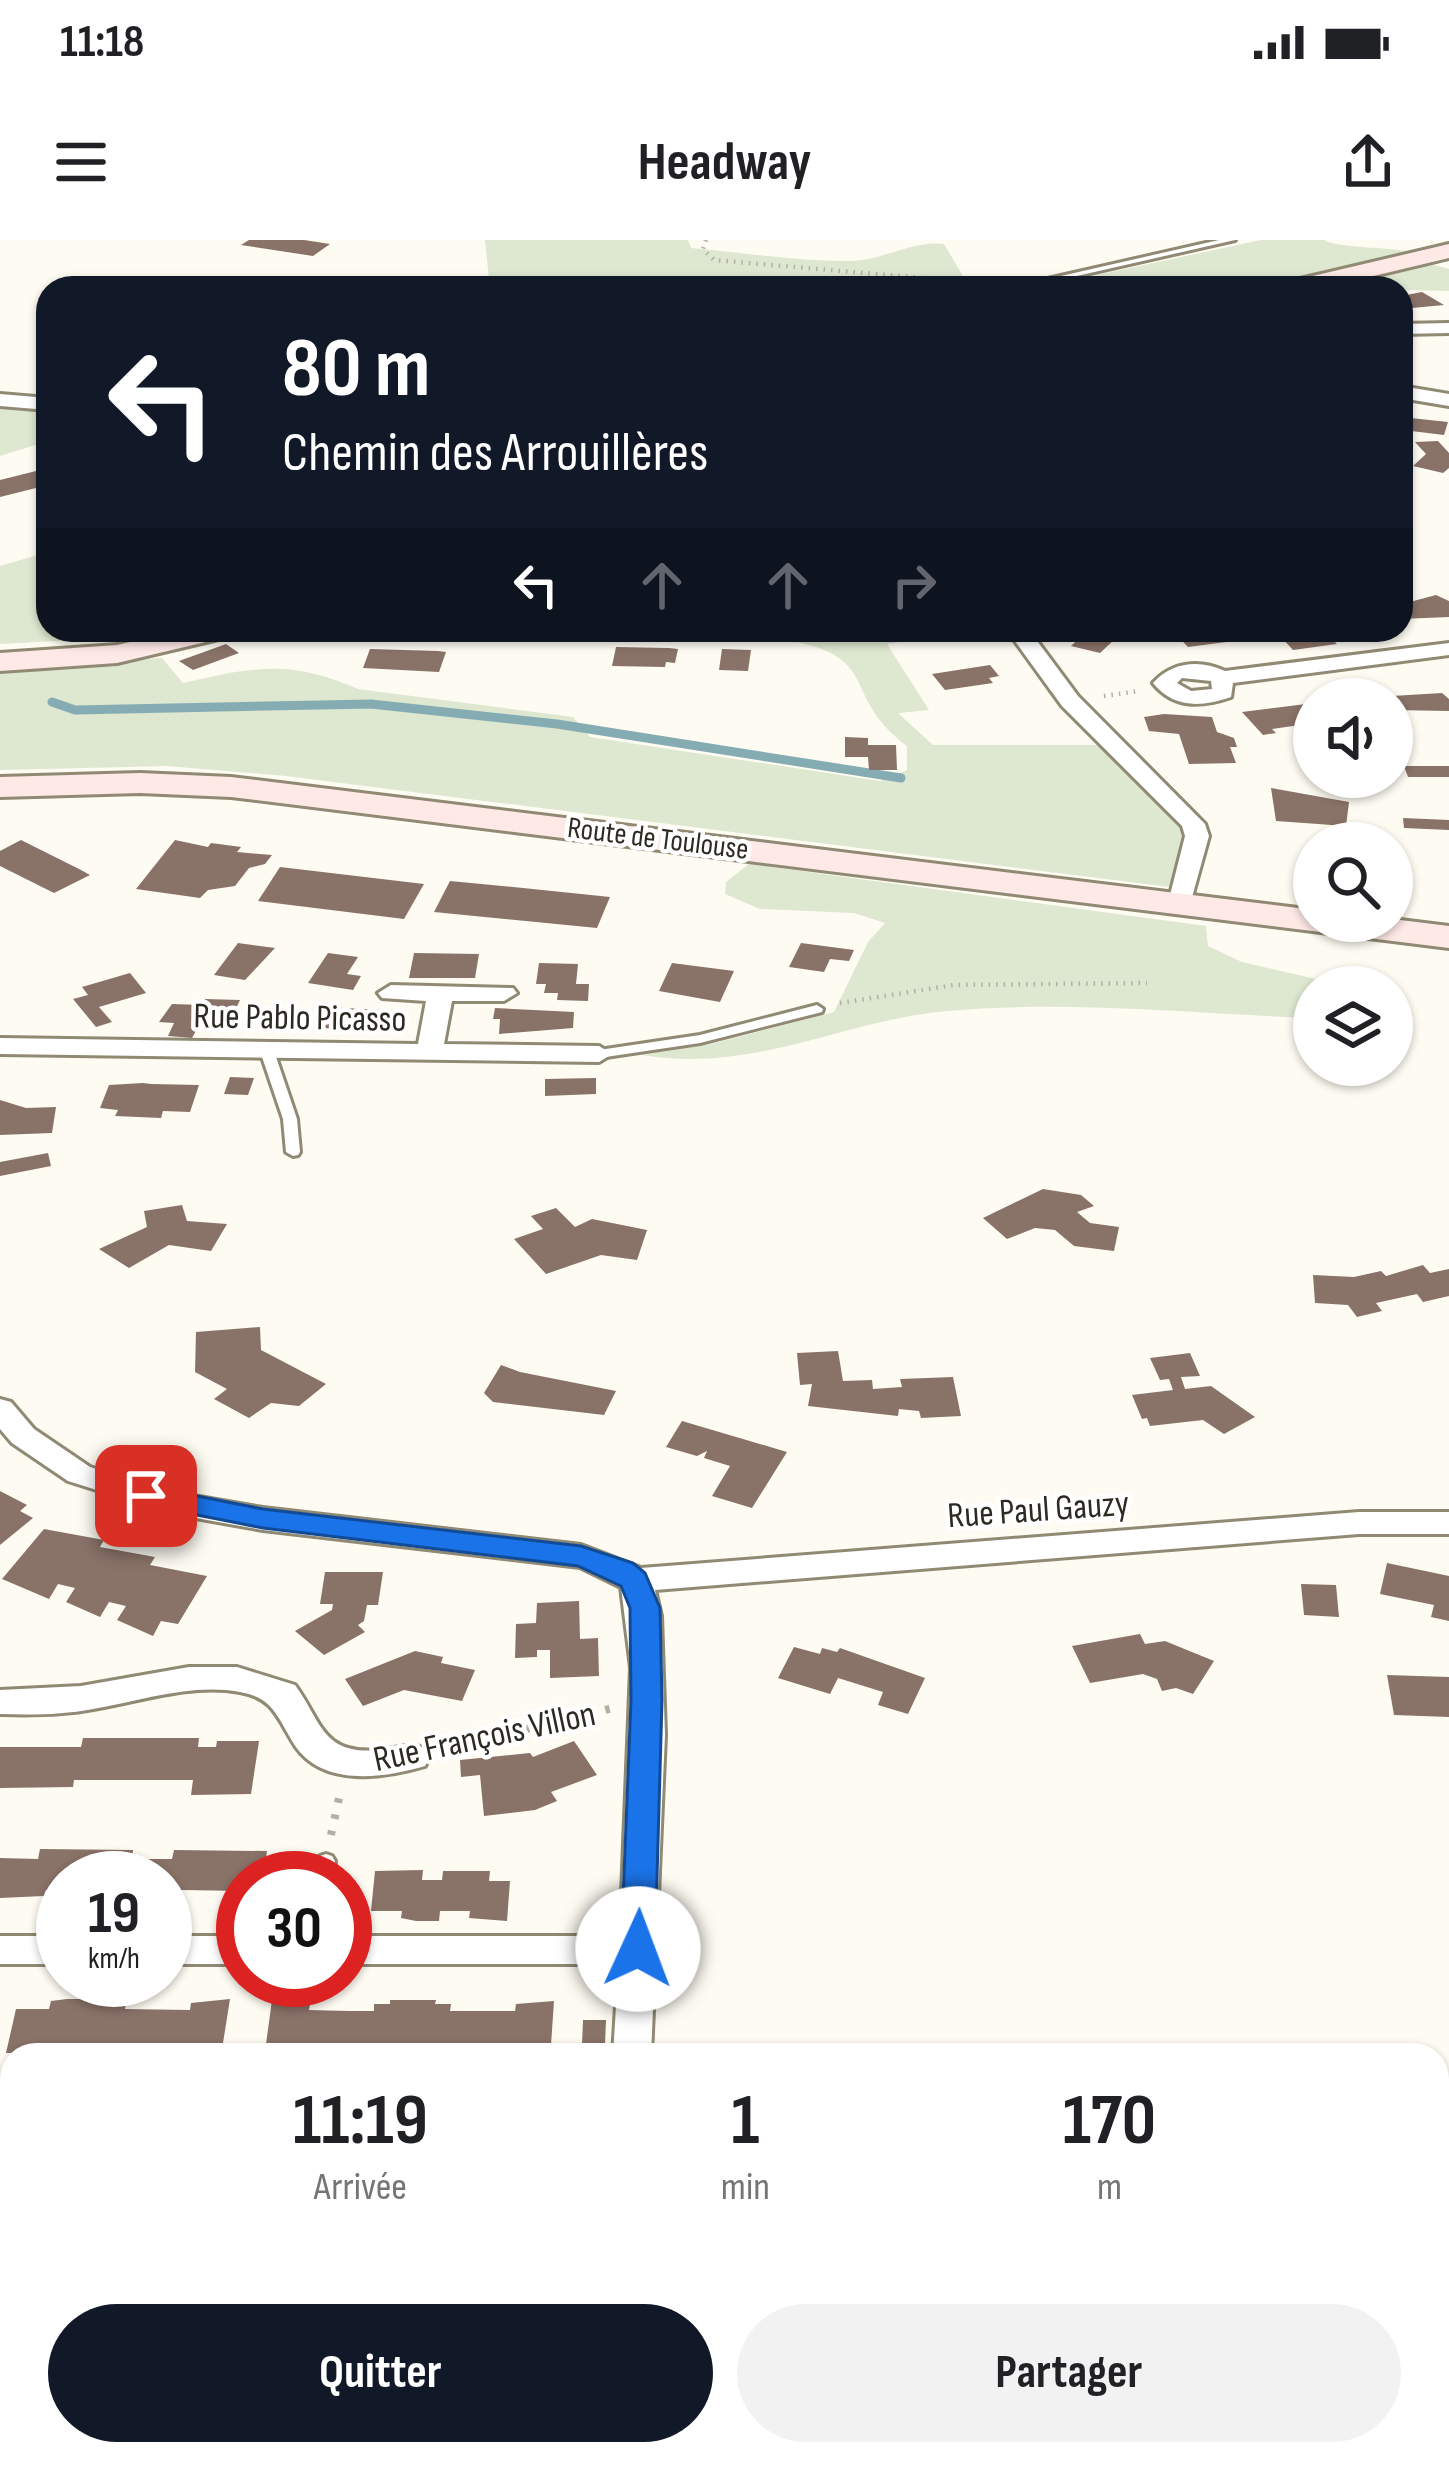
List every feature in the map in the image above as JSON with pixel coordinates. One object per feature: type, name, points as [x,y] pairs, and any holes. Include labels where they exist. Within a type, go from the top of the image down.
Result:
[{"type":"main road","points":[[1343,276],[1449,251]]},
{"type":"main road","points":[[0,662],[117,654],[168,642]]},
{"type":"main road","name":"Route de Toulouse","points":[[0,787],[140,783],[253,789],[1293,918]]},
{"type":"main road","name":"Route de Toulouse","points":[[1413,933],[1449,938]]},
{"type":"street","points":[[1413,329],[1449,328]]},
{"type":"street","points":[[1413,394],[1449,400]]},
{"type":"street","points":[[0,400],[36,403]]},
{"type":"street","points":[[1027,642],[1070,700],[1193,824],[1197,836],[1180,903]]},
{"type":"street","points":[[1166,688],[1179,695],[1208,698],[1223,692],[1222,678],[1449,649]]},
{"type":"street","points":[[391,992],[504,993]]},
{"type":"street","points":[[429,1054],[440,993]]},
{"type":"street","name":"Rue Pablo Picasso","points":[[0,1046],[599,1054]]},
{"type":"street","points":[[0,1409],[23,1436],[79,1474],[173,1503],[263,1519],[581,1556],[622,1570],[634,1580],[645,1608],[646,1700],[632,2043]]},
{"type":"street","name":"Rue Paul Gauzy","points":[[634,1580],[1359,1523],[1449,1523]]},
{"type":"street","name":"Rue François Villon","points":[[0,1702],[57,1702],[188,1679],[238,1678],[283,1694],[315,1748],[346,1762],[412,1757]]},
{"type":"street","points":[[372,1950],[605,1949]]},
{"type":"street","points":[[0,1950],[36,1950]]},
{"type":"lane","points":[[1067,276],[1231,240]]},
{"type":"lane","points":[[599,1054],[700,1039],[818,1009]]},
{"type":"lane","points":[[267,1051],[290,1119],[293,1152]]},
{"type":"path","points":[[706,240],[703,249],[714,260],[899,276]]},
{"type":"path","points":[[1070,700],[1166,688]]},
{"type":"path","points":[[818,1009],[904,988],[1147,983]]},
{"type":"path","name":"Rue François Villon","points":[[412,1757],[646,1700]]},
{"type":"path","points":[[329,1851],[346,1762]]},
{"type":"green space","points":[[485,240],[688,240],[691,248],[852,261],[944,244],[963,276],[489,276]]},
{"type":"green space","points":[[1261,240],[1324,240],[1412,252],[1311,276],[1092,276]]},
{"type":"green space","points":[[1427,263],[1449,269],[1449,291],[1413,290],[1413,276],[1369,276]]},
{"type":"green space","points":[[0,406],[36,410],[36,445],[0,456]]},
{"type":"green space","points":[[36,556],[36,642],[0,644],[0,566]]},
{"type":"green space","points":[[796,642],[899,642],[887,644],[929,710],[898,713],[933,745],[1107,745],[1184,827],[1178,888],[286,776],[167,766],[0,770],[0,670],[162,658],[183,683],[251,670],[291,670],[358,689],[573,717],[590,737],[880,781],[907,770],[907,746],[885,726],[845,663]]},
{"type":"green space","points":[[749,864],[1206,926],[1208,946],[1242,962],[1293,974],[1293,1017],[1084,1007],[993,1008],[908,1017],[721,1058],[642,1055],[711,1044],[834,1012],[868,942],[885,923],[854,913],[760,909],[725,894],[726,882]]},
{"type":"building","points":[[249,240],[330,244],[313,256],[241,245]]},
{"type":"building","points":[[1422,292],[1444,305],[1413,308],[1413,294]]},
{"type":"building","points":[[1413,418],[1448,422],[1444,435],[1413,431]]},
{"type":"building","points":[[1438,441],[1449,453],[1449,468],[1443,473],[1413,466],[1426,454],[1415,442]]},
{"type":"building","points":[[36,471],[36,488],[0,497],[0,480]]},
{"type":"building","points":[[1436,595],[1449,601],[1449,617],[1413,618],[1413,601]]},
{"type":"building","points":[[1075,642],[1112,642],[1100,653],[1071,646]]},
{"type":"building","points":[[1183,642],[1226,642],[1188,647]]},
{"type":"building","points":[[1286,642],[1337,644],[1293,650]]},
{"type":"building","points":[[226,644],[239,653],[193,670],[179,661]]},
{"type":"building","points":[[616,647],[678,649],[675,663],[666,662],[665,667],[612,666]]},
{"type":"building","points":[[370,649],[446,652],[439,672],[363,668]]},
{"type":"building","points":[[722,649],[751,650],[748,671],[719,670]]},
{"type":"building","points":[[990,665],[999,676],[989,678],[993,683],[945,690],[932,674]]},
{"type":"building","points":[[1442,693],[1449,699],[1449,711],[1413,710],[1413,695]]},
{"type":"building","points":[[1293,706],[1293,726],[1263,735],[1242,712]]},
{"type":"building","points":[[1144,717],[1212,717],[1217,732],[1234,738],[1237,747],[1230,747],[1236,763],[1189,764],[1179,734],[1149,731]]},
{"type":"building","points":[[845,737],[868,738],[868,745],[896,745],[897,770],[869,770],[868,757],[845,757]]},
{"type":"building","points":[[1413,766],[1449,766],[1449,777],[1413,777]]},
{"type":"building","points":[[1271,788],[1293,792],[1293,798],[1349,802],[1346,822],[1276,821]]},
{"type":"building","points":[[1403,818],[1449,820],[1449,830],[1413,828],[1413,822]]},
{"type":"building","points":[[21,840],[90,875],[54,893],[0,866],[0,851]]},
{"type":"building","points":[[175,840],[272,855],[265,864],[249,868],[235,886],[208,890],[200,898],[136,889]]},
{"type":"building","points":[[280,867],[424,884],[404,919],[258,901]]},
{"type":"building","points":[[450,881],[610,897],[597,928],[434,912]]},
{"type":"building","points":[[238,943],[275,948],[245,980],[214,975]]},
{"type":"building","points":[[801,943],[854,950],[849,961],[830,959],[824,972],[789,967]]},
{"type":"building","points":[[328,953],[358,957],[347,974],[361,976],[353,990],[308,983]]},
{"type":"building","points":[[414,953],[479,954],[475,978],[409,978]]},
{"type":"building","points":[[539,963],[578,964],[576,984],[589,984],[588,1001],[557,1000],[558,993],[544,993],[546,984],[536,984]]},
{"type":"building","points":[[672,963],[734,971],[720,1002],[659,991]]},
{"type":"building","points":[[130,973],[146,993],[99,1007],[112,1022],[96,1027],[73,999],[88,995],[82,987]]},
{"type":"building","points":[[205,999],[240,1000],[231,1019],[203,1018],[192,1038],[168,1036],[174,1023],[159,1022],[172,1004],[203,1005]]},
{"type":"building","points":[[325,1007],[402,1011],[396,1027],[352,1032],[318,1027]]},
{"type":"building","points":[[495,1008],[574,1012],[573,1028],[499,1034],[500,1019],[493,1019]]},
{"type":"building","points":[[230,1077],[254,1078],[248,1095],[224,1094]]},
{"type":"building","points":[[596,1078],[596,1094],[545,1096],[545,1079]]},
{"type":"building","points":[[109,1085],[199,1085],[190,1112],[163,1111],[161,1118],[115,1116],[118,1110],[100,1108]]},
{"type":"building","points":[[0,1100],[26,1108],[56,1107],[52,1133],[0,1135]]},
{"type":"building","points":[[48,1153],[51,1166],[0,1176],[0,1162]]},
{"type":"building","points":[[1043,1189],[1081,1195],[1094,1206],[1077,1212],[1090,1223],[1119,1227],[1114,1251],[1074,1246],[1055,1230],[1035,1228],[1007,1239],[983,1218]]},
{"type":"building","points":[[182,1205],[187,1221],[227,1224],[211,1251],[169,1245],[129,1268],[99,1249],[147,1227],[144,1211]]},
{"type":"building","points":[[556,1208],[575,1227],[592,1219],[647,1230],[637,1260],[601,1255],[546,1274],[514,1239],[543,1229],[531,1216]]},
{"type":"building","points":[[1423,1265],[1430,1273],[1449,1269],[1449,1296],[1423,1302],[1417,1294],[1376,1303],[1382,1311],[1357,1317],[1348,1305],[1315,1303],[1313,1275],[1354,1277],[1381,1271],[1386,1276]]},
{"type":"building","points":[[260,1327],[261,1350],[326,1384],[299,1406],[271,1403],[249,1418],[214,1399],[227,1389],[195,1372],[196,1332]]},
{"type":"building","points":[[838,1351],[843,1381],[872,1380],[873,1389],[902,1387],[900,1379],[953,1377],[961,1416],[921,1418],[919,1411],[899,1409],[898,1416],[808,1406],[812,1384],[800,1385],[797,1353]]},
{"type":"building","points":[[1190,1353],[1200,1376],[1181,1377],[1185,1389],[1211,1386],[1255,1417],[1224,1434],[1203,1420],[1150,1426],[1147,1418],[1142,1419],[1132,1395],[1173,1390],[1169,1379],[1160,1380],[1150,1358]]},
{"type":"building","points":[[501,1365],[616,1391],[604,1415],[493,1402],[484,1393]]},
{"type":"building","points":[[682,1421],[787,1452],[752,1508],[712,1496],[730,1466],[704,1458],[707,1451],[697,1456],[666,1447]]},
{"type":"building","points":[[0,1491],[27,1505],[20,1511],[33,1518],[0,1545]]},
{"type":"building","points":[[44,1529],[104,1540],[100,1547],[155,1557],[150,1565],[207,1576],[178,1624],[161,1621],[153,1636],[117,1620],[126,1606],[109,1602],[100,1617],[66,1602],[75,1588],[58,1584],[49,1599],[2,1579]]},
{"type":"building","points":[[1387,1563],[1449,1576],[1449,1621],[1431,1617],[1434,1605],[1380,1594]]},
{"type":"building","points":[[325,1572],[383,1572],[378,1605],[367,1605],[364,1621],[358,1625],[365,1632],[324,1655],[295,1631],[332,1610],[333,1604],[320,1604]]},
{"type":"building","points":[[1301,1584],[1336,1585],[1339,1617],[1304,1615]]},
{"type":"building","points":[[579,1601],[580,1639],[598,1638],[599,1676],[550,1678],[550,1650],[537,1650],[537,1657],[515,1658],[516,1624],[536,1623],[537,1603]]},
{"type":"building","points":[[1140,1634],[1145,1644],[1165,1641],[1214,1661],[1193,1694],[1176,1688],[1162,1691],[1157,1679],[1143,1674],[1090,1683],[1072,1646]]},
{"type":"building","points":[[794,1647],[820,1654],[822,1648],[837,1652],[840,1648],[925,1678],[908,1714],[878,1705],[883,1692],[838,1678],[830,1694],[778,1678]]},
{"type":"building","points":[[415,1651],[475,1670],[462,1701],[404,1690],[363,1706],[345,1679]]},
{"type":"building","points":[[1387,1675],[1449,1677],[1449,1717],[1394,1715]]},
{"type":"building","points":[[83,1738],[199,1738],[198,1747],[216,1747],[217,1741],[259,1741],[251,1794],[191,1795],[193,1780],[74,1780],[73,1787],[0,1788],[0,1747],[81,1747]]},
{"type":"building","points":[[574,1741],[597,1775],[551,1792],[557,1801],[535,1810],[484,1816],[480,1775],[461,1777],[460,1760],[530,1753],[533,1757]]},
{"type":"building","points":[[40,1849],[133,1850],[133,1851]]},
{"type":"building","points":[[174,1850],[267,1851],[216,1851],[216,1891],[192,1890],[192,1851]]},
{"type":"building","points":[[0,1858],[36,1859],[36,1896],[0,1898]]},
{"type":"building","points":[[423,1870],[422,1880],[442,1880],[443,1871],[490,1871],[489,1881],[510,1881],[507,1921],[469,1918],[470,1911],[440,1911],[439,1921],[416,1921],[401,1918],[402,1911],[372,1911],[375,1871]]},
{"type":"building","points":[[216,2000],[216,2007],[229,2007],[223,2043],[8,2043],[16,2009],[190,2010],[192,2003]]},
{"type":"building","points":[[390,2000],[436,2000],[435,2004],[451,2004],[450,2011],[515,2011],[516,2004],[554,2001],[551,2043],[266,2043],[271,2007],[374,2011],[374,2004],[390,2004]]},
{"type":"building","points":[[583,2020],[606,2020],[605,2043],[582,2043]]},
{"type":"waterway","points":[[52,702],[75,710],[371,704],[557,724],[901,778]]},
{"type":"route","points":[[146,1496],[263,1519],[581,1556],[622,1570],[634,1580],[645,1608],[646,1700],[638,1949]]}]
